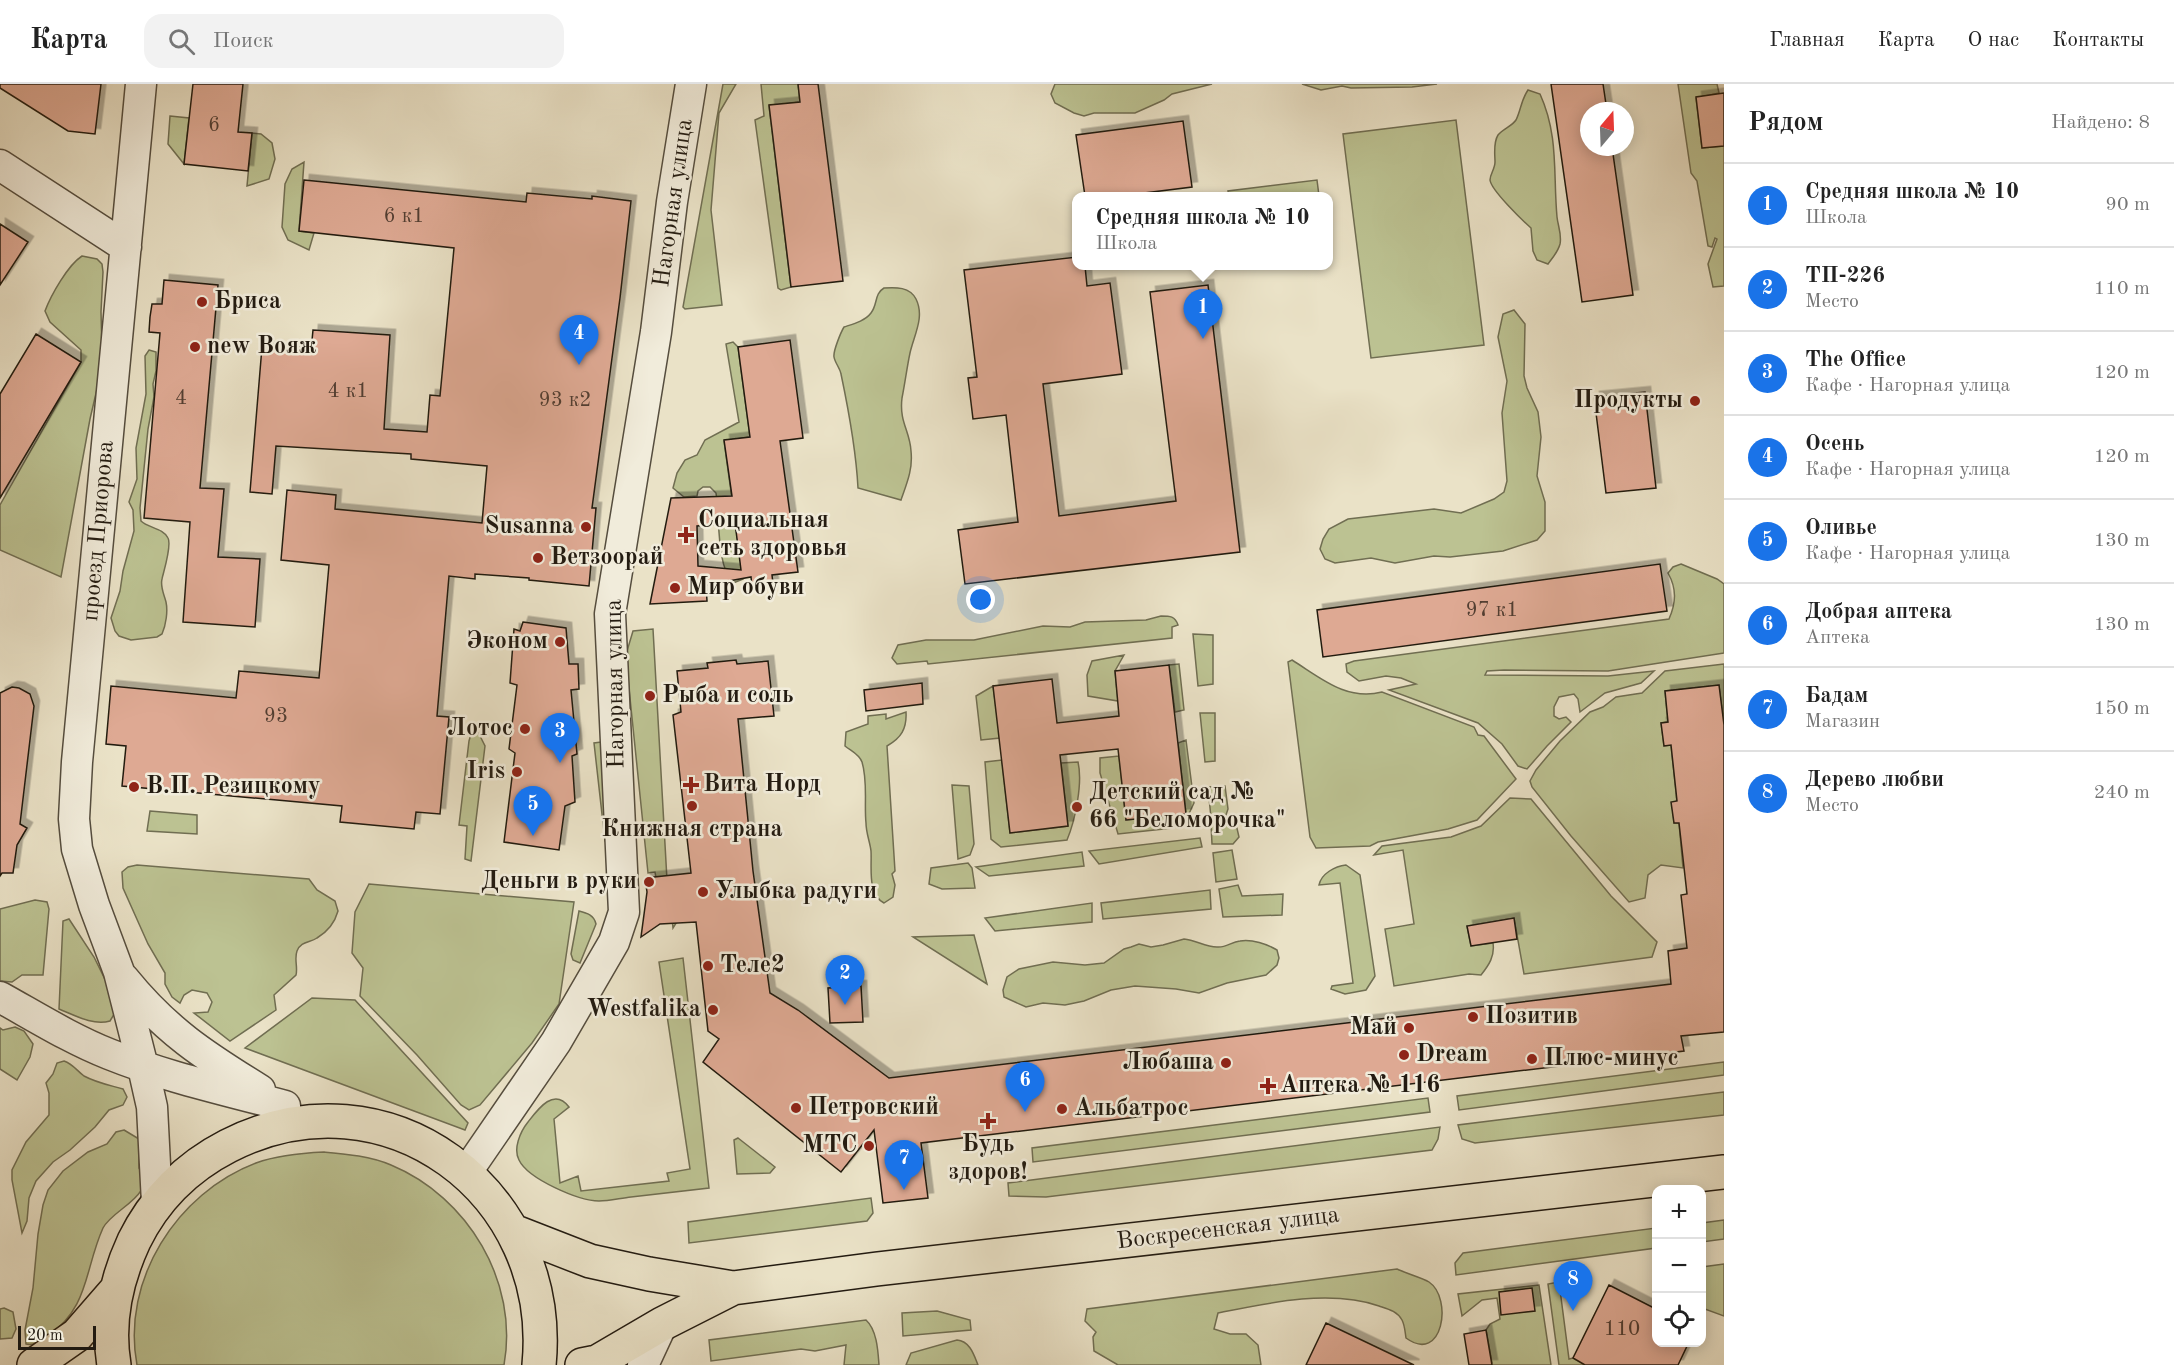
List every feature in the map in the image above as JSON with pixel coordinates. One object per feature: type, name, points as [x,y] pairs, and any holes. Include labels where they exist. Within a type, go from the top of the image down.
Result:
[{"type":"main road","points":[[114,1365],[112,1335],[117,1289],[130,1248],[158,1203],[182,1176],[212,1154],[244,1137],[270,1129],[315,1121],[362,1124],[406,1137],[447,1158],[466,1173],[500,1209],[525,1255],[537,1298],[540,1334],[539,1365]]},
{"type":"main road","name":"Воскресенская улица","points":[[513,1231],[590,1261],[649,1274],[733,1288],[877,1269],[1724,1172]]},
{"type":"main road","name":"Воскресенская улица","points":[[582,1365],[597,1362],[662,1324],[733,1288]]},
{"type":"main road","points":[[34,1365],[76,1335],[117,1289]]},
{"type":"street","name":"проезд Приорова","points":[[119,972],[96,913],[77,849],[74,819],[76,762],[141,84]]},
{"type":"street","name":"Нагорная улица","points":[[466,1173],[556,1042],[614,942],[624,912],[610,614],[656,332],[672,202],[691,84]]},
{"type":"street","points":[[0,165],[126,247]]},
{"type":"street","points":[[119,972],[152,1107],[158,1203]]},
{"type":"street","points":[[119,972],[147,1007],[174,1033],[285,1106],[315,1121]]},
{"type":"street","points":[[0,997],[70,1036],[143,1067],[285,1106]]},
{"type":"street","points":[[643,1365],[662,1324]]},
{"type":"green space","points":[[723,84],[736,84],[719,113],[711,210],[722,305],[685,309],[683,307]]},
{"type":"green space","points":[[761,84],[798,84],[800,102],[769,106],[791,287],[781,290],[778,288],[755,120],[764,116]]},
{"type":"green space","points":[[1055,84],[1212,84],[1172,94],[1135,113],[1094,113],[1084,116],[1055,103],[1051,94]]},
{"type":"green space","points":[[1302,84],[1437,84],[1412,87],[1351,88],[1342,86],[1321,90]]},
{"type":"green space","points":[[1678,84],[1717,84],[1719,93],[1696,98],[1702,148],[1724,146],[1724,286],[1713,287],[1708,264],[1717,239],[1715,238],[1712,247],[1708,246],[1697,181],[1691,173]]},
{"type":"green space","points":[[1528,90],[1540,94],[1553,140],[1560,241],[1558,250],[1548,264],[1537,260],[1533,251],[1531,228],[1501,197],[1490,180],[1495,165],[1496,138],[1516,120]]},
{"type":"green space","points":[[170,116],[189,118],[184,164],[168,144]]},
{"type":"green space","points":[[1456,120],[1484,345],[1371,358],[1343,134]]},
{"type":"green space","points":[[252,133],[261,134],[272,143],[275,159],[269,179],[247,186]]},
{"type":"green space","points":[[304,162],[299,231],[314,233],[309,250],[288,240],[282,227],[285,184],[292,169]]},
{"type":"green space","points":[[1317,180],[1318,192],[1228,192]]},
{"type":"green space","points":[[82,256],[97,259],[102,264],[102,350],[97,389],[61,577],[0,550],[0,505],[81,362],[81,350],[50,322],[45,311],[60,281]]},
{"type":"green space","points":[[884,288],[898,288],[910,292],[916,299],[919,312],[901,406],[910,444],[911,464],[901,500],[858,488],[849,416],[840,372],[834,357],[844,327],[868,316],[873,310],[879,293]]},
{"type":"green space","points":[[1514,310],[1525,324],[1524,376],[1538,412],[1541,437],[1537,476],[1545,502],[1545,531],[1537,540],[1503,551],[1450,557],[1434,556],[1395,563],[1371,558],[1335,563],[1325,559],[1320,549],[1323,539],[1329,529],[1348,519],[1434,509],[1461,513],[1494,499],[1504,492],[1507,481],[1502,413],[1507,381],[1498,337],[1503,314]]},
{"type":"green space","points":[[733,342],[738,347],[750,437],[724,441],[743,579],[733,583],[721,553],[716,493],[710,487],[703,487],[698,491],[697,496],[684,497],[673,488],[677,473],[685,460],[697,455],[705,440],[739,422],[726,344]]},
{"type":"green space","points":[[149,350],[156,352],[156,371],[140,508],[141,521],[163,532],[169,541],[162,582],[167,614],[162,634],[157,637],[131,640],[119,636],[111,618],[120,591],[134,531],[133,510],[129,502],[137,479],[136,448],[146,394],[145,356]]},
{"type":"green space","points":[[1681,564],[1724,584],[1724,653],[1608,671],[1487,671],[1485,675],[1608,676],[1654,671],[1641,683],[1605,693],[1580,712],[1578,699],[1574,694],[1559,697],[1554,707],[1554,716],[1559,719],[1566,717],[1571,722],[1527,769],[1518,766],[1502,744],[1478,723],[1389,690],[1416,684],[1401,678],[1386,676],[1359,681],[1347,672],[1346,664],[1354,661],[1669,619],[1675,596],[1668,573],[1673,567]]},
{"type":"green space","points":[[1161,616],[1172,617],[1177,622],[1178,625],[1172,627],[1172,638],[928,664],[927,661],[897,664],[892,658],[898,645],[926,640],[974,640],[1043,626],[1070,627],[1085,622],[1146,620]]},
{"type":"green space","points":[[653,629],[667,880],[680,917],[673,928],[669,888],[658,889],[655,872],[648,873],[627,669],[627,651],[633,631]]},
{"type":"green space","points":[[1193,634],[1213,635],[1213,684],[1198,686]]},
{"type":"green space","points":[[1124,655],[1115,671],[1118,701],[1088,696],[1087,675],[1092,661]]},
{"type":"green space","points":[[1292,660],[1345,691],[1369,694],[1382,692],[1474,727],[1478,735],[1484,736],[1516,779],[1477,820],[1448,829],[1378,842],[1370,846],[1316,848],[1310,837],[1288,662]]},
{"type":"green space","points":[[1179,664],[1184,710],[1175,712],[1169,665]]},
{"type":"green space","points":[[1724,664],[1724,725],[1719,685],[1665,691],[1668,722],[1661,723],[1664,746],[1671,745],[1677,801],[1672,803],[1674,823],[1679,823],[1683,868],[1661,865],[1648,875],[1645,898],[1629,902],[1571,836],[1532,787],[1530,781],[1560,741],[1590,712],[1603,707],[1616,697],[1642,693],[1665,671]]},
{"type":"green space","points":[[993,686],[1000,738],[981,740],[976,696]]},
{"type":"green space","points":[[906,712],[902,732],[887,746],[895,871],[892,874],[895,885],[893,897],[884,903],[879,899],[873,887],[871,851],[866,827],[864,769],[859,757],[845,746],[846,732],[868,724],[868,716],[886,714],[886,719]]},
{"type":"green space","points":[[1200,713],[1215,713],[1215,761],[1205,762]]},
{"type":"green space","points":[[474,724],[485,746],[471,861],[465,859],[467,826],[459,825],[469,741]]},
{"type":"green space","points":[[1186,740],[1194,803],[1186,820],[1173,828],[1118,834],[1100,773],[1100,758],[1119,756],[1126,820],[1186,814],[1178,743]]},
{"type":"green space","points":[[601,742],[616,845],[605,841],[594,743]]},
{"type":"green space","points":[[1002,760],[1010,833],[1068,826],[1061,763],[1078,762],[1080,780],[1077,802],[1067,840],[1001,847],[991,839],[985,762]]},
{"type":"green space","points":[[952,785],[969,786],[974,844],[970,855],[958,859]]},
{"type":"green space","points":[[1225,786],[1228,809],[1226,815],[1221,818],[1211,818],[1208,787]]},
{"type":"green space","points":[[1510,798],[1531,799],[1611,896],[1657,942],[1652,957],[1524,974],[1514,918],[1467,926],[1471,946],[1493,943],[1491,960],[1481,975],[1469,974],[1394,986],[1385,929],[1414,924],[1403,850],[1374,855],[1382,846],[1451,837],[1481,826]]},
{"type":"green space","points":[[150,811],[197,815],[197,834],[147,831]]},
{"type":"green space","points":[[1230,822],[1236,824],[1239,837],[1233,844],[1212,844],[1211,824]]},
{"type":"green space","points":[[1200,838],[1202,847],[1099,864],[1089,851]]},
{"type":"green space","points":[[1232,850],[1237,879],[1216,882],[1213,853]]},
{"type":"green space","points":[[1082,852],[1084,866],[989,876],[976,867]]},
{"type":"green space","points":[[968,863],[972,868],[975,888],[942,889],[929,884],[931,868]]},
{"type":"green space","points":[[137,865],[309,879],[317,890],[335,901],[338,911],[333,923],[324,933],[303,944],[297,951],[296,975],[274,995],[276,1010],[230,1041],[194,1013],[208,1012],[212,1002],[207,993],[192,990],[184,995],[180,1003],[172,997],[165,984],[165,973],[148,944],[123,888],[122,872],[128,867]]},
{"type":"green space","points":[[1346,865],[1360,875],[1375,976],[1366,990],[1345,994],[1331,989],[1332,986],[1353,983],[1340,883],[1319,885],[1329,871]]},
{"type":"green space","points":[[369,884],[574,902],[559,1004],[532,1043],[480,1105],[469,1110],[461,1105],[360,996],[363,968],[352,953],[355,912]]},
{"type":"green space","points":[[1238,885],[1242,896],[1283,894],[1282,915],[1223,917],[1219,889]]},
{"type":"green space","points":[[1210,890],[1211,909],[1103,919],[1101,903]]},
{"type":"green space","points":[[35,900],[47,902],[49,909],[43,975],[22,975],[12,982],[0,981],[0,909]]},
{"type":"green space","points":[[1092,903],[1092,922],[995,931],[985,918]]},
{"type":"green space","points":[[579,911],[592,916],[596,924],[580,963],[573,960],[571,954]]},
{"type":"green space","points":[[69,919],[94,957],[116,1002],[116,1011],[110,1021],[90,1021],[59,1009],[63,921]]},
{"type":"green space","points":[[974,935],[987,984],[913,937]]},
{"type":"green space","points":[[1184,939],[1217,947],[1240,941],[1254,941],[1277,950],[1279,958],[1277,965],[1266,975],[1227,983],[1199,993],[1135,986],[1111,990],[1084,1001],[1065,1005],[1043,1003],[1026,1007],[1004,997],[1003,990],[1007,977],[1019,969],[1053,962],[1085,965],[1104,963],[1124,949],[1139,944],[1151,947]]},
{"type":"green space","points":[[683,958],[709,1188],[599,1201],[567,1193],[532,1174],[517,1156],[518,1141],[525,1126],[541,1106],[558,1099],[569,1107],[554,1119],[560,1183],[578,1176],[581,1191],[669,1181],[667,1173],[690,1169],[659,962]]},
{"type":"green space","points":[[312,998],[355,1000],[468,1123],[465,1130],[245,1048]]},
{"type":"green space","points":[[15,1027],[24,1031],[33,1044],[30,1057],[17,1080],[0,1069],[0,1028],[3,1030]]},
{"type":"green space","points":[[64,1061],[84,1076],[123,1089],[127,1097],[123,1105],[109,1110],[95,1127],[53,1162],[36,1181],[29,1198],[27,1221],[22,1233],[12,1170],[26,1142],[49,1115],[49,1093],[46,1083],[57,1063]]},
{"type":"green space","points":[[1724,1062],[1724,1075],[1459,1110],[1457,1096]]},
{"type":"green space","points":[[1724,1092],[1724,1115],[1475,1143],[1462,1139],[1458,1125]]},
{"type":"green space","points":[[1428,1098],[1430,1112],[1033,1162],[1032,1148]]},
{"type":"green space","points":[[1440,1127],[1438,1139],[1432,1150],[1046,1197],[1009,1196],[1008,1183]]},
{"type":"green space","points":[[124,1130],[139,1139],[139,1168],[143,1186],[139,1194],[103,1228],[84,1287],[71,1313],[47,1337],[34,1344],[26,1344],[25,1330],[33,1288],[38,1234],[48,1190],[63,1171],[88,1152],[107,1144],[116,1132]]},
{"type":"green space","points":[[738,1138],[775,1167],[770,1173],[737,1174],[734,1140]]},
{"type":"green space","points":[[324,1152],[366,1157],[391,1165],[419,1179],[465,1220],[482,1246],[495,1274],[503,1303],[507,1334],[504,1365],[137,1365],[134,1333],[138,1302],[147,1272],[161,1243],[179,1218],[202,1195],[228,1177],[256,1163],[290,1155]]},
{"type":"green space","points":[[871,1198],[873,1213],[867,1221],[689,1243],[688,1222]]},
{"type":"green space","points":[[1724,1220],[1724,1239],[1706,1241],[1706,1222]]},
{"type":"green space","points":[[1652,1229],[1652,1249],[1456,1275],[1455,1263],[1463,1253]]},
{"type":"green space","points":[[1724,1264],[1724,1316],[1706,1309],[1706,1266]]},
{"type":"green space","points":[[1397,1269],[1429,1282],[1441,1301],[1440,1326],[1436,1336],[1429,1343],[1419,1344],[1406,1338],[1404,1324],[1400,1317],[1386,1308],[1360,1301],[1298,1299],[1218,1313],[1214,1329],[1230,1334],[1246,1334],[1258,1345],[1261,1365],[1118,1365],[1094,1351],[1093,1337],[1096,1332],[1085,1321],[1087,1309]]},
{"type":"green space","points":[[1559,1282],[1569,1359],[1573,1358],[1585,1365],[1559,1365],[1548,1284]]},
{"type":"green space","points":[[1539,1285],[1551,1365],[1484,1365],[1492,1363],[1486,1330],[1490,1324],[1500,1319],[1497,1298],[1482,1300],[1462,1316],[1458,1294]]},
{"type":"green space","points":[[4,1308],[13,1312],[16,1329],[12,1338],[0,1339],[0,1309]]},
{"type":"green space","points":[[937,1311],[970,1320],[971,1330],[903,1336],[902,1313]]},
{"type":"green space","points":[[866,1320],[875,1335],[879,1365],[844,1365],[846,1345],[815,1351],[801,1349],[711,1361],[709,1340]]},
{"type":"green space","points":[[957,1340],[968,1346],[978,1365],[906,1365],[911,1353]]},
{"type":"building","points":[[0,84],[101,84],[95,134],[68,131],[0,88]]},
{"type":"building","points":[[193,84],[243,84],[238,132],[252,133],[248,171],[184,164]]},
{"type":"building","points":[[798,84],[818,84],[843,281],[791,287],[769,105],[800,102]]},
{"type":"building","points":[[1551,84],[1603,84],[1606,102],[1580,102],[1580,156],[1613,156],[1633,295],[1582,302]]},
{"type":"building","points":[[1724,93],[1724,146],[1702,148],[1696,97]]},
{"type":"building","points":[[1183,121],[1192,187],[1152,192],[1084,192],[1076,135]]},
{"type":"building","points":[[304,180],[526,202],[527,193],[592,199],[592,196],[631,201],[592,508],[596,508],[589,586],[475,574],[475,579],[449,576],[437,716],[449,717],[440,814],[416,812],[414,829],[340,822],[342,806],[122,786],[126,746],[106,744],[111,686],[236,698],[239,671],[319,678],[329,565],[281,560],[287,490],[336,495],[335,509],[482,523],[487,466],[411,459],[411,454],[276,446],[272,494],[250,492],[262,347],[311,351],[313,330],[390,335],[384,429],[427,432],[430,395],[440,396],[454,248],[299,231]]},
{"type":"building","points":[[0,224],[28,242],[0,285]]},
{"type":"building","points":[[1072,258],[1072,270],[1085,270],[1087,286],[1110,283],[1122,374],[1043,384],[1059,516],[1176,501],[1150,292],[1208,285],[1240,552],[965,584],[958,530],[1018,522],[1006,415],[973,419],[968,378],[977,377],[964,270]]},
{"type":"building","points":[[164,280],[218,285],[200,488],[224,489],[218,557],[260,559],[255,627],[183,622],[190,522],[144,518],[160,333],[149,332],[150,317],[152,304],[162,304]]},
{"type":"building","points":[[36,334],[81,362],[0,498],[0,394]]},
{"type":"building","points":[[790,340],[803,438],[780,441],[798,572],[772,575],[773,584],[752,587],[751,577],[706,585],[707,601],[650,604],[671,498],[732,496],[724,440],[750,437],[738,347]],"holes":[[[735,523],[741,570],[698,566],[697,526]]]},
{"type":"building","points":[[1645,392],[1656,488],[1606,493],[1594,397]]},
{"type":"building","points":[[1660,564],[1667,611],[1323,657],[1317,610]]},
{"type":"building","points":[[523,622],[566,628],[569,664],[578,664],[579,689],[571,690],[577,754],[572,756],[575,802],[565,806],[559,850],[504,842],[515,753],[509,749],[517,685],[510,683],[514,629],[520,631]]},
{"type":"building","points":[[736,660],[737,664],[768,661],[774,716],[738,719],[753,871],[770,993],[798,1010],[889,1078],[1671,984],[1668,951],[1687,948],[1681,895],[1687,894],[1679,823],[1674,823],[1671,802],[1677,801],[1671,745],[1664,746],[1661,723],[1668,722],[1665,691],[1719,685],[1724,725],[1724,1032],[1681,1036],[1684,1051],[921,1143],[928,1198],[883,1203],[874,1130],[841,1172],[703,1062],[719,1039],[708,1031],[696,922],[660,924],[641,937],[647,892],[645,878],[691,873],[673,715],[681,712],[677,671],[708,668],[707,663]]},
{"type":"building","points":[[1169,665],[1186,814],[1126,820],[1118,749],[1060,755],[1068,826],[1010,833],[993,686],[1052,679],[1057,723],[1119,716],[1115,671]]},
{"type":"building","points":[[922,683],[923,704],[866,711],[864,690]]},
{"type":"building","points":[[12,687],[30,694],[34,706],[20,824],[27,828],[17,845],[13,873],[2,873],[0,876],[0,693]]},
{"type":"building","points":[[1514,918],[1517,939],[1471,946],[1467,926]]},
{"type":"building","points":[[861,986],[863,1022],[830,1023],[828,988]]},
{"type":"building","points":[[1609,1285],[1652,1307],[1652,1347],[1687,1347],[1678,1365],[1585,1365],[1573,1358]]},
{"type":"building","points":[[1532,1288],[1535,1311],[1501,1315],[1499,1292]]},
{"type":"building","points":[[1326,1323],[1414,1365],[1306,1365]]},
{"type":"building","points":[[1486,1330],[1492,1365],[1469,1365],[1464,1334]]},
{"type":"place","name":"Бриса","points":[[202,302]]},
{"type":"place","name":"Средняя школа № 10","points":[[1203,339]]},
{"type":"place","name":"new Вояж","points":[[195,347]]},
{"type":"place","name":"Осень","points":[[579,365]]},
{"type":"place","name":"Продукты","points":[[1695,401]]},
{"type":"place","name":"Susanna","points":[[586,527]]},
{"type":"place","name":"Социальная сеть здоровья","points":[[686,535]]},
{"type":"place","name":"Ветзоорай","points":[[538,558]]},
{"type":"place","name":"Мир обуви","points":[[675,588]]},
{"type":"place","name":"Эконом","points":[[560,642]]},
{"type":"place","name":"Рыба и соль","points":[[650,696]]},
{"type":"place","name":"Лотос","points":[[525,729]]},
{"type":"place","name":"The Office","points":[[560,763]]},
{"type":"place","name":"Iris","points":[[517,772]]},
{"type":"place","name":"Вита Норд","points":[[691,785]]},
{"type":"place","name":"В.П. Резицкому","points":[[134,787]]},
{"type":"place","name":"Книжная страна","points":[[692,806]]},
{"type":"place","name":"Детский сад № 66 \"Беломорочка\"","points":[[1077,807]]},
{"type":"place","name":"Оливье","points":[[533,836]]},
{"type":"place","name":"Деньги в руки","points":[[649,882]]},
{"type":"place","name":"Улыбка радуги","points":[[703,892]]},
{"type":"place","name":"Теле2","points":[[708,966]]},
{"type":"place","name":"ТП-226","points":[[845,1005]]},
{"type":"place","name":"Westfalika","points":[[713,1010]]},
{"type":"place","name":"Позитив","points":[[1473,1017]]},
{"type":"place","name":"Май","points":[[1409,1028]]},
{"type":"place","name":"Dream","points":[[1404,1055]]},
{"type":"place","name":"Плюс-минус","points":[[1532,1059]]},
{"type":"place","name":"Любаша","points":[[1226,1063]]},
{"type":"place","name":"Аптека № 116","points":[[1268,1086]]},
{"type":"place","name":"Петровский","points":[[796,1108]]},
{"type":"place","name":"Альбатрос","points":[[1062,1109]]},
{"type":"place","name":"Добрая аптека","points":[[1025,1112]]},
{"type":"place","name":"Будь здоров!","points":[[988,1121]]},
{"type":"place","name":"МТС","points":[[869,1146]]},
{"type":"place","name":"Бадам","points":[[904,1190]]},
{"type":"place","name":"Дерево любви","points":[[1573,1311]]}]
